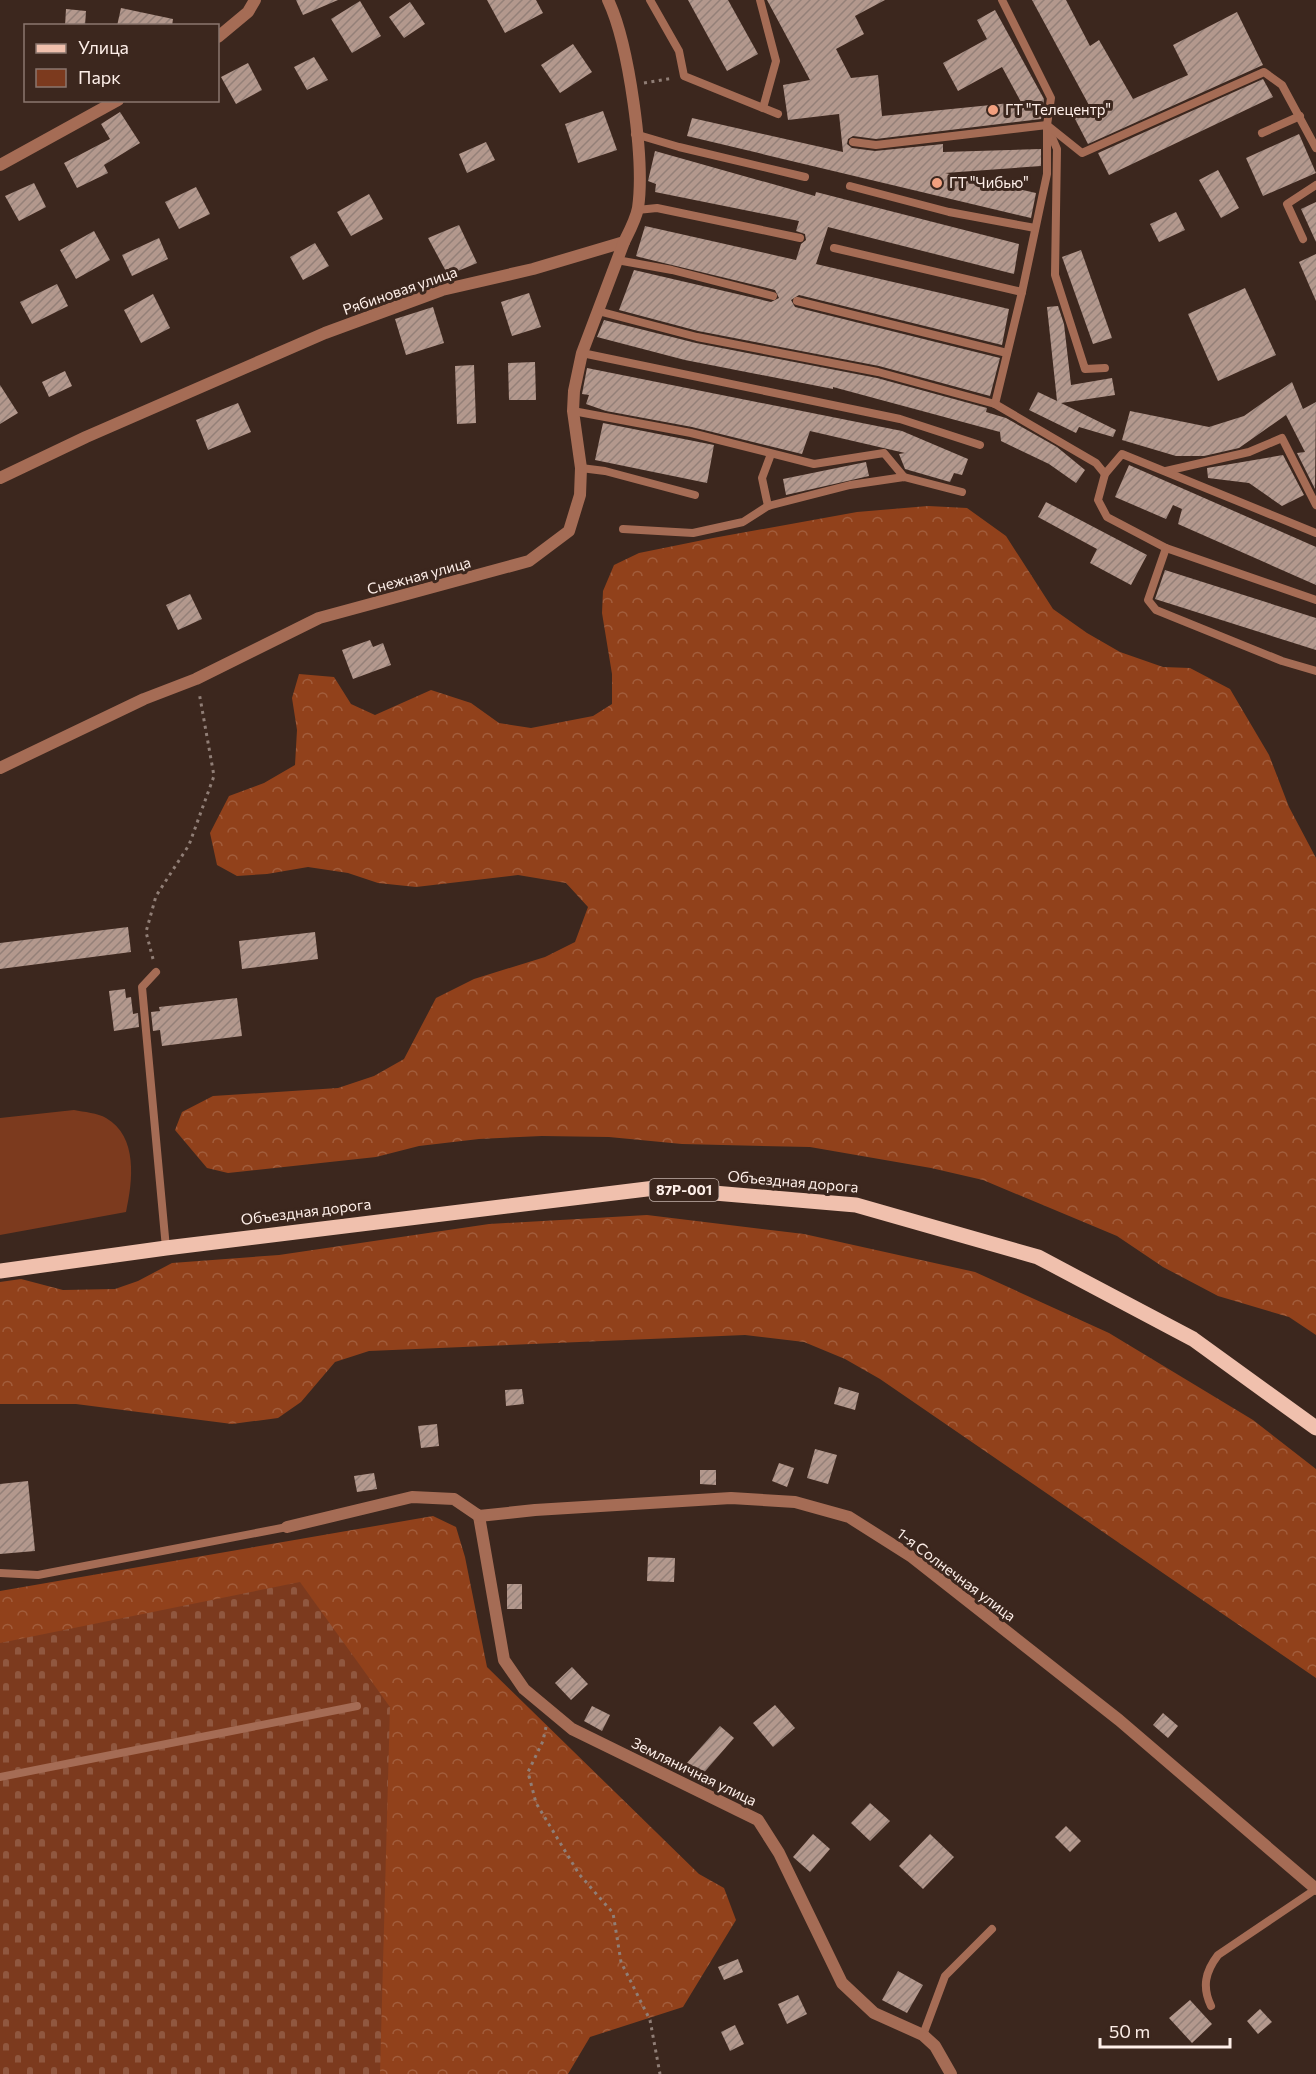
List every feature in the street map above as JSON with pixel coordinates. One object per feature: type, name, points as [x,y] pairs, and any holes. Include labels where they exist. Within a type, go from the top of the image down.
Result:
[{"type":"main road","name":"Объездная дорога","points":[[0,1271],[166,1248],[655,1188],[856,1205],[1038,1257],[1193,1339],[1316,1428]]},
{"type":"street","points":[[219,36],[248,12],[255,0]]},
{"type":"street","points":[[608,0],[614,12],[631,86],[635,134],[640,158],[638,210],[624,242]]},
{"type":"street","points":[[0,165],[114,102]]},
{"type":"street","name":"Снежная улица","points":[[0,768],[96,721],[196,679],[319,618],[529,561],[569,531],[580,495],[581,468],[573,411],[574,391],[582,353],[624,242]]},
{"type":"street","name":"Рябиновая улица","points":[[0,478],[86,437],[325,333],[442,290],[533,269],[624,242]]},
{"type":"street","points":[[287,1527],[412,1497],[454,1500],[479,1516]]},
{"type":"street","name":"1-я Солнечная улица","points":[[479,1516],[535,1510],[731,1498],[795,1502],[849,1517],[912,1557],[1110,1713],[1316,1889]]},
{"type":"street","name":"Земляничная улица","points":[[479,1516],[504,1660],[524,1689],[572,1729],[758,1820],[779,1852],[842,1983],[874,2013],[923,2036],[935,2046],[951,2074]]},
{"type":"lane","points":[[650,0],[679,51],[684,76],[778,114]]},
{"type":"lane","points":[[760,0],[776,61],[763,108]]},
{"type":"lane","points":[[995,404],[1047,174],[1047,125],[1051,98],[1002,0]]},
{"type":"lane","points":[[853,142],[876,145],[1047,125],[1082,153],[1264,72],[1282,85],[1316,148]]},
{"type":"lane","points":[[1262,133],[1300,116]]},
{"type":"lane","points":[[1047,125],[1057,149],[1055,275],[1085,369],[1105,368]]},
{"type":"lane","points":[[635,134],[805,177]]},
{"type":"lane","points":[[1303,239],[1287,204],[1316,184]]},
{"type":"lane","points":[[850,186],[949,212],[1035,228]]},
{"type":"lane","points":[[638,210],[657,208],[800,237]]},
{"type":"lane","points":[[834,248],[1022,292]]},
{"type":"lane","points":[[617,260],[672,270],[774,296]]},
{"type":"lane","points":[[797,301],[1007,353]]},
{"type":"lane","points":[[598,311],[697,337],[878,372],[995,404],[1095,463],[1105,474]]},
{"type":"lane","points":[[582,353],[900,419],[980,445]]},
{"type":"lane","points":[[573,411],[691,433],[814,464],[884,453],[904,477]]},
{"type":"lane","points":[[1165,472],[1249,452],[1282,438],[1316,505]]},
{"type":"lane","points":[[768,506],[762,478],[771,454]]},
{"type":"lane","points":[[1316,533],[1122,454],[1105,474],[1098,500],[1107,517],[1166,548],[1316,600]]},
{"type":"lane","points":[[581,468],[605,471],[695,495]]},
{"type":"lane","points":[[623,529],[693,533],[743,522],[768,506],[850,485],[904,477],[962,492]]},
{"type":"lane","points":[[1166,548],[1148,600],[1156,610],[1282,661],[1316,671]]},
{"type":"lane","points":[[156,972],[142,987],[166,1248]]},
{"type":"lane","points":[[0,1573],[38,1575],[287,1527]]},
{"type":"lane","points":[[0,1777],[357,1706]]},
{"type":"lane","points":[[1211,2006],[1205,1993],[1206,1979],[1209,1967],[1218,1955],[1316,1889]]},
{"type":"lane","points":[[923,2036],[945,1976],[992,1929]]},
{"type":"path","points":[[631,86],[684,76]]},
{"type":"path","points":[[156,972],[146,932],[156,896],[189,845],[214,776],[196,679]]},
{"type":"path","points":[[549,1710],[543,1741],[528,1772],[536,1803],[579,1874],[613,1913],[621,1962],[650,2020],[660,2074]]},
{"type":"green space","points":[[928,506],[967,508],[1006,536],[1053,609],[1087,633],[1120,652],[1163,667],[1190,668],[1230,689],[1269,755],[1289,807],[1316,858],[1316,1335],[1289,1317],[1218,1296],[1163,1267],[1117,1236],[983,1180],[931,1168],[810,1147],[682,1144],[609,1137],[542,1136],[479,1139],[419,1146],[376,1157],[228,1173],[207,1168],[175,1130],[182,1112],[213,1096],[338,1088],[374,1076],[404,1059],[436,998],[474,979],[545,957],[575,942],[588,907],[566,883],[518,875],[416,887],[378,883],[348,873],[308,867],[237,876],[217,865],[210,833],[229,796],[264,783],[295,765],[297,730],[292,698],[299,674],[334,677],[351,704],[375,715],[431,690],[471,703],[499,723],[531,728],[593,716],[612,704],[612,674],[602,613],[603,591],[614,565],[639,553],[713,538],[857,512]]},
{"type":"green space","points":[[74,1110],[106,1118],[124,1136],[131,1160],[126,1212],[0,1235],[0,1118]]},
{"type":"green space","points":[[647,1215],[804,1234],[975,1272],[1109,1333],[1253,1420],[1316,1469],[1316,1678],[880,1379],[845,1359],[804,1342],[745,1335],[369,1351],[335,1362],[301,1402],[278,1418],[232,1424],[76,1404],[0,1404],[0,1282],[21,1279],[63,1290],[115,1289],[138,1281],[172,1263],[279,1255],[489,1224]]},
{"type":"green space","points":[[433,1516],[456,1527],[465,1557],[487,1667],[699,1874],[724,1888],[736,1920],[683,2007],[590,2037],[568,2074],[0,2074],[0,1591]]},
{"type":"green space","points":[[300,1582],[390,1707],[380,2074],[0,2074],[0,1643]]},
{"type":"building","points":[[296,0],[338,0],[303,15]]},
{"type":"building","points":[[487,0],[536,0],[543,13],[505,33]]},
{"type":"building","points":[[688,0],[728,0],[758,54],[727,71]]},
{"type":"building","points":[[767,0],[885,0],[855,16],[864,34],[836,49],[851,78],[878,75],[882,116],[1021,102],[1002,67],[958,91],[943,63],[987,39],[977,20],[995,10],[1044,99],[1041,119],[876,139],[853,136],[848,139],[847,144],[852,148],[875,151],[943,144],[943,152],[1041,149],[1041,166],[945,173],[1036,193],[1031,218],[687,136],[692,118],[843,152],[839,114],[788,120],[783,85],[810,80]]},
{"type":"building","points":[[1032,0],[1066,0],[1090,46],[1099,40],[1133,99],[1188,75],[1173,45],[1237,12],[1263,65],[1088,144],[1074,117],[1090,107]]},
{"type":"building","points":[[360,1],[381,36],[352,53],[331,19]]},
{"type":"building","points":[[410,2],[425,24],[404,38],[389,17]]},
{"type":"building","points":[[121,8],[173,19],[172,24],[117,24]]},
{"type":"building","points":[[66,9],[86,11],[85,24],[65,24]]},
{"type":"building","points":[[573,44],[592,72],[560,93],[541,65]]},
{"type":"building","points":[[314,57],[328,80],[307,90],[294,67]]},
{"type":"building","points":[[248,63],[262,90],[236,104],[221,77]]},
{"type":"building","points":[[1263,79],[1273,97],[1109,175],[1098,153]]},
{"type":"building","points":[[603,111],[617,150],[578,163],[565,124]]},
{"type":"building","points":[[120,112],[140,143],[104,165],[108,173],[77,188],[64,163],[110,139],[101,124]]},
{"type":"building","points":[[1299,134],[1316,173],[1263,196],[1246,158]]},
{"type":"building","points":[[486,142],[495,160],[467,173],[459,154]]},
{"type":"building","points":[[655,151],[815,196],[816,192],[1019,244],[1014,274],[828,227],[816,264],[1009,309],[1002,345],[799,295],[791,300],[795,307],[1000,358],[990,396],[879,366],[698,331],[619,310],[634,270],[771,302],[779,298],[775,290],[636,256],[645,226],[796,260],[801,244],[806,240],[805,234],[796,231],[799,221],[655,192],[656,184],[648,181]]},
{"type":"building","points":[[1218,170],[1239,208],[1221,218],[1199,180]]},
{"type":"building","points":[[34,183],[46,207],[19,221],[5,196]]},
{"type":"building","points":[[196,187],[210,214],[179,229],[165,202]]},
{"type":"building","points":[[369,194],[383,219],[351,236],[337,212]]},
{"type":"building","points":[[1316,202],[1316,242],[1301,209]]},
{"type":"building","points":[[1176,212],[1185,230],[1159,242],[1150,224]]},
{"type":"building","points":[[459,225],[477,263],[448,275],[428,238]]},
{"type":"building","points":[[94,231],[110,260],[76,279],[60,250]]},
{"type":"building","points":[[159,238],[168,259],[132,276],[122,255]]},
{"type":"building","points":[[315,243],[329,266],[303,280],[290,257]]},
{"type":"building","points":[[1081,250],[1112,338],[1093,344],[1062,257]]},
{"type":"building","points":[[1316,254],[1316,301],[1299,262]]},
{"type":"building","points":[[57,284],[68,306],[32,324],[20,302]]},
{"type":"building","points":[[1245,288],[1276,355],[1218,381],[1188,314]]},
{"type":"building","points":[[529,293],[541,327],[512,336],[501,302]]},
{"type":"building","points":[[153,294],[170,328],[141,343],[124,310]]},
{"type":"building","points":[[1058,306],[1064,324],[1071,385],[1112,378],[1115,395],[1061,403],[1116,430],[1113,437],[1079,427],[1076,433],[1029,410],[1038,392],[1057,401],[1047,307]]},
{"type":"building","points":[[433,307],[444,343],[406,355],[395,319]]},
{"type":"building","points":[[604,320],[696,343],[877,378],[987,408],[986,412],[1006,418],[1057,447],[1085,470],[1076,483],[1049,464],[1001,441],[1000,432],[833,387],[833,389],[685,360],[597,337]]},
{"type":"building","points":[[535,362],[536,400],[509,400],[508,363]]},
{"type":"building","points":[[474,365],[476,423],[457,424],[455,366]]},
{"type":"building","points":[[587,368],[902,431],[968,459],[962,475],[954,473],[950,482],[905,469],[899,454],[905,453],[810,431],[802,454],[692,427],[606,411],[586,404],[589,395],[582,394]]},
{"type":"building","points":[[65,371],[72,386],[49,397],[42,382]]},
{"type":"building","points":[[1292,382],[1303,409],[1316,402],[1315,489],[1297,453],[1305,452],[1286,415],[1239,448],[1204,456],[1176,456],[1122,440],[1130,411],[1209,427],[1244,416]]},
{"type":"building","points":[[0,385],[18,413],[0,424]]},
{"type":"building","points":[[238,403],[251,432],[208,450],[196,420]]},
{"type":"building","points":[[603,423],[714,445],[707,483],[595,460]]},
{"type":"building","points":[[1283,455],[1304,495],[1282,506],[1249,483],[1208,478],[1207,468]]},
{"type":"building","points":[[866,462],[869,476],[786,495],[783,479]]},
{"type":"building","points":[[1129,465],[1316,547],[1316,585],[1178,524],[1182,509],[1173,505],[1166,519],[1115,497]]},
{"type":"building","points":[[1046,502],[1147,555],[1131,585],[1090,563],[1097,549],[1038,517]]},
{"type":"building","points":[[1165,570],[1316,618],[1316,650],[1155,599]]},
{"type":"building","points":[[190,594],[202,619],[178,630],[166,605]]},
{"type":"building","points":[[370,640],[373,647],[383,643],[391,665],[353,679],[342,650]]},
{"type":"building","points":[[128,927],[131,952],[0,969],[0,943]]},
{"type":"building","points":[[315,932],[318,959],[242,969],[239,941]]},
{"type":"building","points":[[125,989],[126,998],[131,997],[133,1014],[138,1013],[139,1027],[114,1031],[109,991]]},
{"type":"building","points":[[237,998],[242,1036],[162,1046],[160,1030],[153,1031],[151,1012],[160,1011],[159,1007]]},
{"type":"building","points":[[839,1387],[859,1393],[855,1410],[834,1404]]},
{"type":"building","points":[[522,1389],[524,1404],[506,1406],[505,1390]]},
{"type":"building","points":[[437,1424],[439,1446],[421,1448],[418,1426]]},
{"type":"building","points":[[815,1449],[837,1455],[828,1484],[807,1478]]},
{"type":"building","points":[[779,1463],[794,1468],[787,1487],[772,1481]]},
{"type":"building","points":[[700,1470],[716,1470],[716,1485],[700,1484]]},
{"type":"building","points":[[374,1473],[377,1489],[357,1492],[354,1476]]},
{"type":"building","points":[[28,1481],[35,1551],[0,1554],[0,1484]]},
{"type":"building","points":[[648,1557],[675,1558],[674,1582],[647,1581]]},
{"type":"building","points":[[507,1584],[522,1584],[522,1609],[507,1609]]},
{"type":"building","points":[[572,1667],[588,1684],[571,1700],[555,1683]]},
{"type":"building","points":[[775,1705],[795,1728],[773,1747],[753,1723]]},
{"type":"building","points":[[592,1706],[610,1715],[602,1731],[584,1721]]},
{"type":"building","points":[[1163,1713],[1178,1726],[1168,1738],[1153,1725]]},
{"type":"building","points":[[720,1726],[734,1738],[700,1777],[686,1764]]},
{"type":"building","points":[[870,1803],[890,1821],[870,1841],[851,1823]]},
{"type":"building","points":[[1066,1826],[1081,1841],[1070,1852],[1055,1837]]},
{"type":"building","points":[[813,1834],[830,1849],[810,1872],[793,1857]]},
{"type":"building","points":[[930,1834],[954,1857],[923,1889],[899,1866]]},
{"type":"building","points":[[738,1959],[743,1972],[724,1980],[718,1967]]},
{"type":"building","points":[[898,1971],[923,1985],[907,2013],[882,2000]]},
{"type":"building","points":[[798,1995],[807,2014],[787,2024],[778,2004]]},
{"type":"building","points":[[1190,2000],[1212,2024],[1192,2043],[1169,2018]]},
{"type":"building","points":[[1260,2009],[1272,2022],[1258,2034],[1247,2021]]},
{"type":"building","points":[[735,2025],[744,2044],[730,2051],[721,2032]]},
{"type":"place","name":"ГТ \"Телецентр\"","points":[[993,110]]},
{"type":"place","name":"ГТ \"Чибью\"","points":[[937,183]]}]
